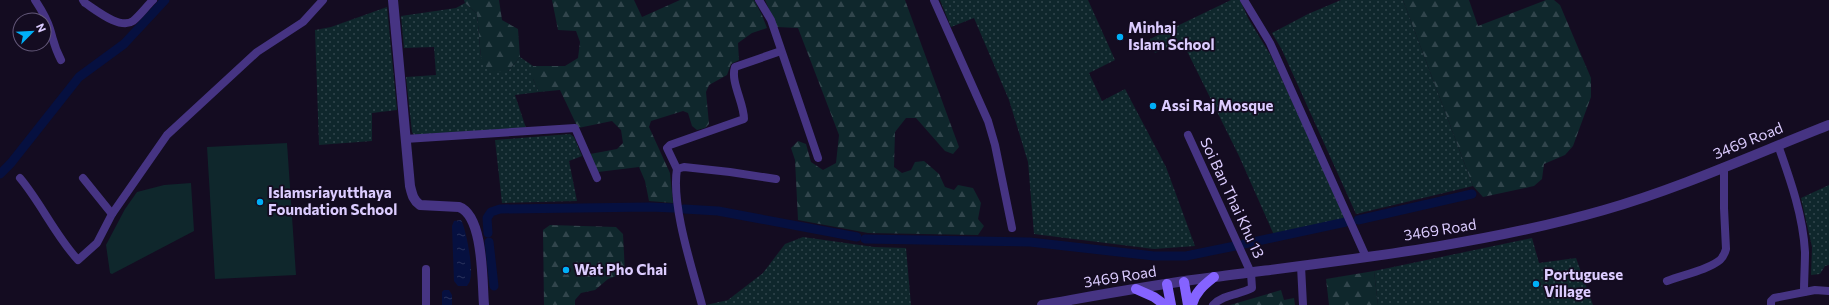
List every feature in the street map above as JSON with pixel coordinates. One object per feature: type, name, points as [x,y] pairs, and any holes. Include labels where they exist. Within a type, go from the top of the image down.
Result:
[{"type":"main road","points":[[1192,305],[1194,298],[1201,287],[1214,277]]},
{"type":"main road","points":[[1184,282],[1188,305]]},
{"type":"main road","points":[[1167,284],[1171,305]]},
{"type":"main road","points":[[1136,289],[1154,296],[1165,305]]},
{"type":"street","points":[[35,0],[48,24],[54,46],[61,60]]},
{"type":"street","points":[[83,0],[85,3],[117,22],[127,24],[133,21],[152,0]]},
{"type":"street","points":[[20,178],[35,196],[46,216],[78,260],[98,243],[112,214],[166,135],[257,52],[303,22],[323,0]]},
{"type":"street","points":[[392,0],[410,186],[416,202],[426,206],[464,209],[473,221],[480,251],[484,305]]},
{"type":"street","points":[[759,0],[771,20],[818,158]]},
{"type":"street","points":[[934,0],[988,121],[995,145],[1012,228]]},
{"type":"street","points":[[1244,0],[1270,43],[1366,257]]},
{"type":"street","points":[[702,305],[683,233],[675,181],[677,168],[668,153],[667,148],[670,145],[744,119],[744,111],[733,73],[735,67],[781,51]]},
{"type":"street","name":"3469 Road","points":[[1042,305],[1062,303],[1167,284],[1366,257],[1491,237],[1568,220],[1631,202],[1724,167],[1829,124]]},
{"type":"street","points":[[406,139],[575,128],[597,178]]},
{"type":"street","name":"Soi Ban Thai Khu 13","points":[[1188,135],[1251,273]]},
{"type":"street","points":[[1778,145],[1788,173],[1802,226],[1805,252],[1804,292]]},
{"type":"street","points":[[1667,281],[1720,260],[1724,254],[1726,249],[1724,167]]},
{"type":"street","points":[[677,168],[730,172],[776,179]]},
{"type":"street","points":[[83,178],[112,214]]},
{"type":"street","points":[[1301,266],[1303,305]]},
{"type":"street","points":[[426,269],[426,305]]},
{"type":"street","points":[[1213,305],[1222,298],[1243,293],[1252,288],[1251,273]]},
{"type":"street","points":[[1771,305],[1771,301],[1774,298],[1804,292],[1829,291]]},
{"type":"green space","points":[[464,0],[499,0],[502,20],[518,29],[520,57],[508,71],[489,72],[481,58],[477,14],[465,3]]},
{"type":"green space","points":[[552,0],[634,0],[642,17],[680,0],[754,0],[767,28],[752,33],[738,43],[739,60],[731,64],[727,75],[709,85],[706,92],[709,124],[705,128],[697,130],[692,126],[688,113],[683,111],[651,121],[649,127],[670,173],[673,203],[649,201],[645,181],[639,167],[598,172],[590,154],[617,149],[623,143],[621,130],[612,121],[578,128],[560,90],[539,92],[533,79],[533,66],[565,66],[578,58],[580,42],[576,31],[558,30]]},
{"type":"green space","points":[[765,0],[905,0],[959,147],[953,154],[945,151],[916,118],[906,118],[895,132],[894,167],[902,173],[911,170],[915,162],[924,161],[939,174],[945,187],[954,190],[958,185],[973,188],[981,203],[978,219],[984,226],[978,235],[868,233],[798,220],[795,160],[791,148],[798,141],[806,144],[811,162],[823,170],[836,163],[839,135],[798,28],[777,27]]},
{"type":"green space","points":[[940,0],[1088,0],[1115,60],[1089,73],[1102,101],[1125,89],[1166,167],[1195,246],[1154,249],[1034,234],[1028,162],[1009,100],[974,18],[951,27]]},
{"type":"green space","points":[[1231,0],[1240,0],[1248,18],[1271,56],[1346,218],[1274,235],[1239,156],[1184,45],[1178,43],[1155,53],[1150,43],[1150,39]]},
{"type":"green space","points":[[1341,0],[1403,0],[1473,186],[1356,214],[1282,50],[1272,33],[1308,14]]},
{"type":"green space","points":[[1403,0],[1469,0],[1478,26],[1546,0],[1554,0],[1560,5],[1591,78],[1591,97],[1573,146],[1565,155],[1544,164],[1542,179],[1534,186],[1483,197],[1473,186]]},
{"type":"green space","points":[[465,3],[477,14],[481,58],[508,71],[520,57],[533,66],[533,79],[539,92],[515,95],[526,128],[414,135],[412,132],[406,77],[436,75],[434,47],[404,48],[401,16],[456,8]]},
{"type":"green space","points":[[387,7],[397,110],[372,113],[372,141],[319,145],[315,30],[331,27]]},
{"type":"green space","points":[[570,134],[574,137],[582,156],[569,161],[577,201],[502,203],[495,140]]},
{"type":"green space","points":[[287,143],[296,275],[215,279],[207,147]]},
{"type":"green space","points":[[191,183],[194,231],[112,274],[110,273],[106,245],[125,209],[137,192],[164,185]]},
{"type":"green space","points":[[1829,185],[1829,265],[1825,266],[1820,274],[1811,275],[1812,247],[1801,198]]},
{"type":"green space","points":[[550,225],[616,227],[623,234],[625,273],[608,279],[595,290],[581,293],[575,300],[575,305],[544,305],[543,230]]},
{"type":"green space","points":[[803,237],[874,247],[906,248],[911,305],[706,305],[728,300],[763,273],[785,244]]},
{"type":"green space","points":[[1532,238],[1539,263],[1576,258],[1593,305],[1378,305],[1374,271]]},
{"type":"green space","points":[[1374,271],[1378,305],[1329,305],[1326,279]]},
{"type":"green space","points":[[1281,290],[1284,300],[1294,298],[1295,305],[1230,305]]},
{"type":"water","points":[[461,220],[469,250],[471,268],[470,282],[467,286],[458,286],[454,281],[452,226],[454,221]]},
{"type":"water","points":[[444,290],[449,290],[452,295],[452,305],[442,305],[442,292]]},
{"type":"waterway","points":[[0,174],[11,163],[79,77],[124,44],[165,0]]},
{"type":"waterway","points":[[1358,220],[1472,194]]},
{"type":"waterway","points":[[488,233],[487,218],[491,212],[500,209],[674,208]]},
{"type":"waterway","points":[[684,209],[718,211],[857,237]]},
{"type":"waterway","points":[[1244,244],[1346,222]]},
{"type":"waterway","points":[[865,239],[1030,242],[1154,256],[1186,256],[1235,246]]},
{"type":"waterway","points":[[489,242],[494,286]]},
{"type":"place","name":"Minhaj Islam School","points":[[1120,37]]},
{"type":"place","name":"Assi Raj Mosque","points":[[1153,106]]},
{"type":"place","name":"Islamsriayutthaya Foundation School","points":[[260,202]]},
{"type":"place","name":"Wat Pho Chai","points":[[566,270]]},
{"type":"place","name":"Portuguese Village","points":[[1536,284]]}]
